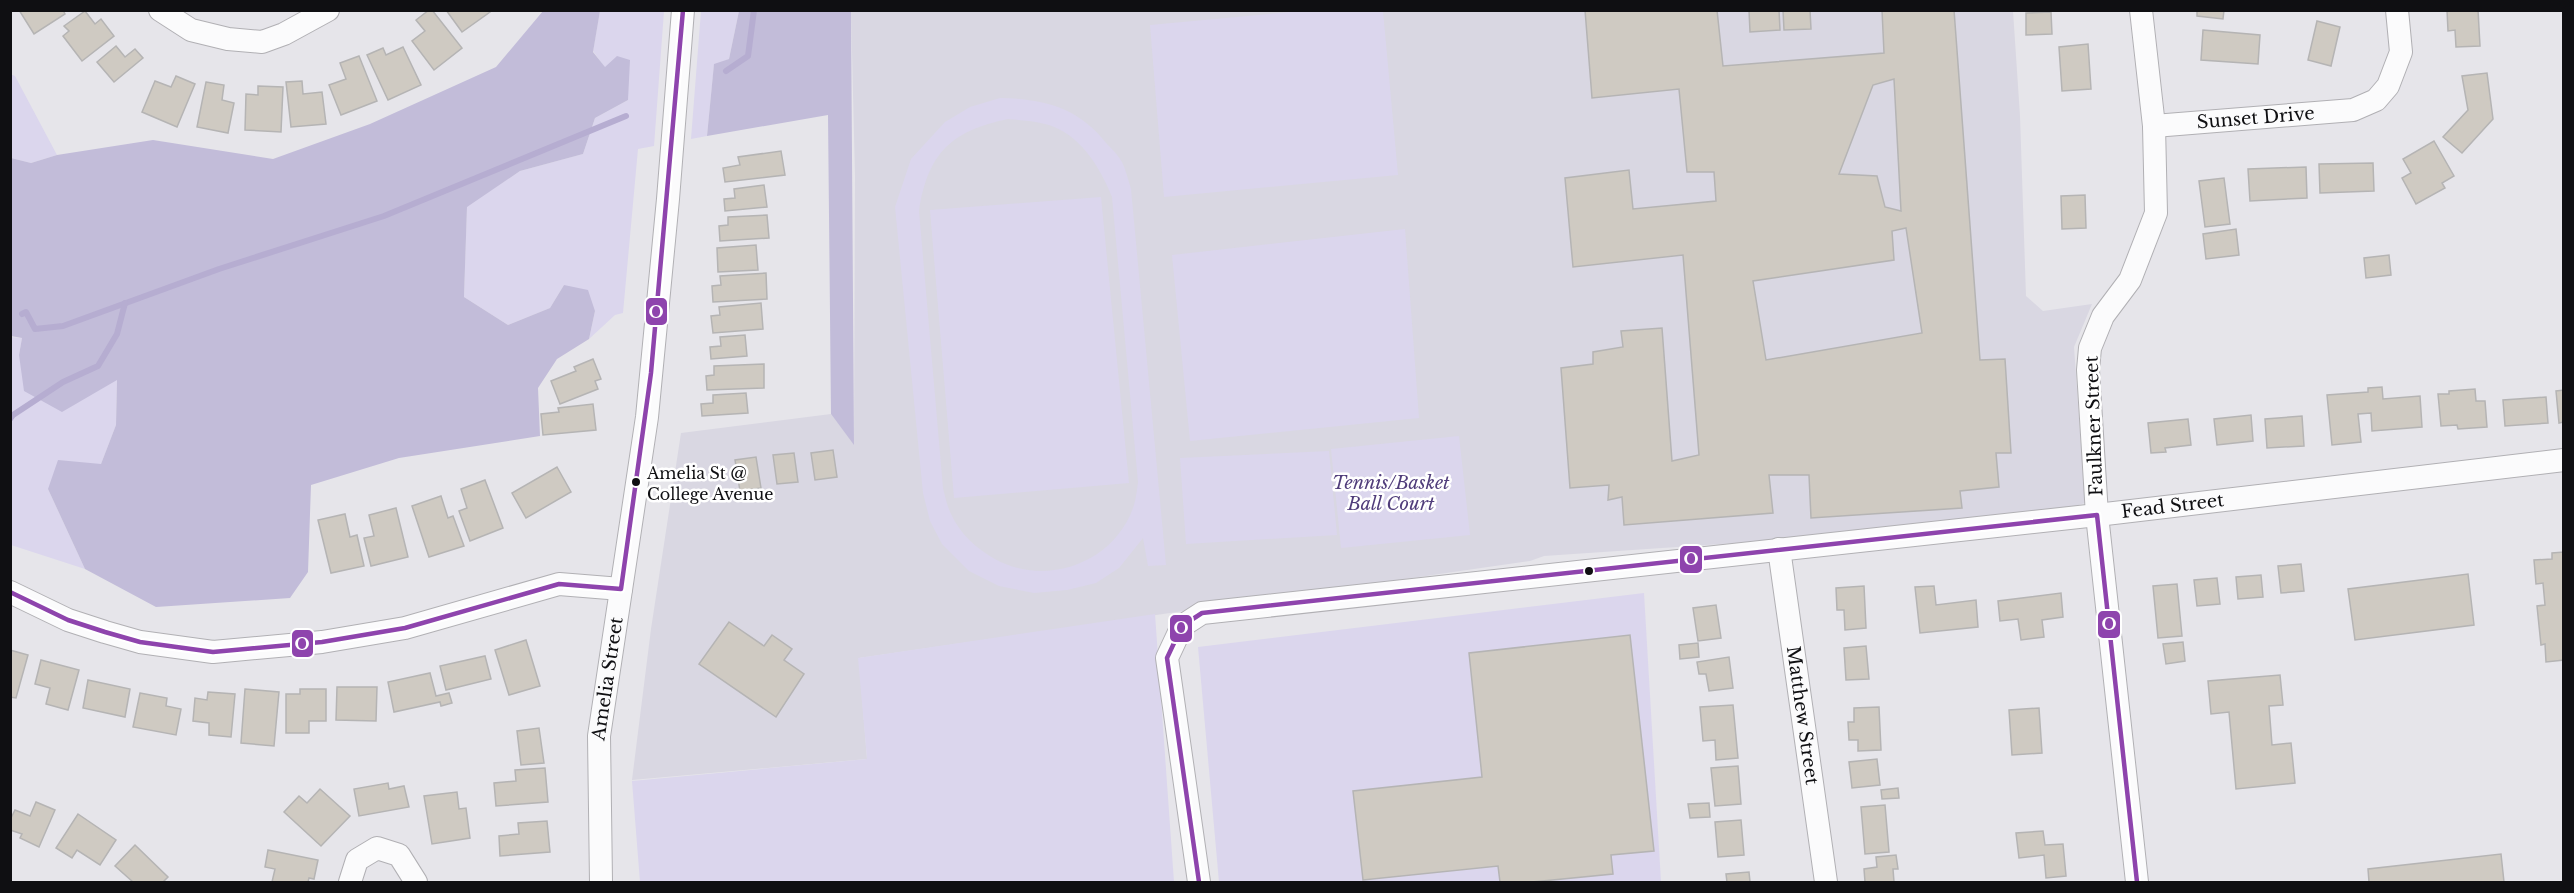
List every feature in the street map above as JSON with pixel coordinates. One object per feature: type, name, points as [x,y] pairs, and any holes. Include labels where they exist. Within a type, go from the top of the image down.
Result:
[{"type":"street","points":[[160,10],[191,30],[228,39],[262,42],[284,34],[328,10]]},
{"type":"street","name":"Amelia Street","points":[[598,882],[598,736],[638,487],[649,396],[683,10]]},
{"type":"street","points":[[2141,10],[2154,126]]},
{"type":"street","name":"Sunset Drive","points":[[2154,126],[2353,110],[2376,100],[2388,87],[2401,52],[2397,10]]},
{"type":"street","name":"Faulkner Street","points":[[2137,882],[2097,515],[2088,370],[2091,348],[2103,316],[2130,280],[2156,213],[2154,126]]},
{"type":"street","name":"Fead Street","points":[[1199,882],[1167,658],[1182,627],[1206,613],[2097,515],[2564,460]]},
{"type":"street","name":"Matthew Street","points":[[1779,549],[1826,882]]},
{"type":"street","points":[[10,592],[68,620],[105,632],[140,642],[213,652],[322,642],[405,628],[559,584],[621,589]]},
{"type":"street","points":[[350,882],[357,860],[377,848],[399,855],[416,882]]},
{"type":"shaded area","points":[[543,11],[600,11],[593,52],[605,67],[617,56],[630,60],[628,100],[595,118],[583,154],[520,171],[467,207],[464,297],[508,325],[550,308],[564,285],[588,290],[595,311],[589,339],[557,359],[538,388],[540,436],[399,458],[311,485],[308,572],[290,598],[156,607],[85,569],[48,489],[58,460],[101,464],[116,425],[117,380],[62,412],[24,391],[19,355],[22,338],[11,336],[11,158],[31,163],[57,155],[153,140],[273,159],[370,124],[496,67]]},
{"type":"shaded area","points":[[739,11],[851,11],[854,445],[831,414],[828,115],[707,136],[714,64],[729,59]]},
{"type":"shaded area","points":[[851,11],[2013,11],[2020,116],[2026,296],[2043,311],[2092,304],[2074,347],[2085,503],[2015,524],[1544,556],[1530,561],[859,658],[867,759],[632,780],[651,629],[681,433],[831,414],[854,444],[855,176]]},
{"type":"green space","points":[[600,11],[664,11],[654,146],[638,149],[623,313],[615,315],[589,339],[595,311],[564,285],[550,308],[508,325],[464,297],[467,206],[520,171],[583,154],[595,118],[628,100],[593,51]]},
{"type":"green space","points":[[701,11],[739,11],[729,59],[714,65],[707,136],[691,139]]},
{"type":"green space","points":[[1301,11],[1383,11],[1398,175],[1164,197],[1150,25]]},
{"type":"green space","points":[[10,74],[15,76],[57,155],[31,163],[11,158]]},
{"type":"green space","points":[[1000,98],[1032,100],[1060,107],[1096,131],[1123,165],[1131,189],[1166,565],[1148,566],[1143,538],[1119,568],[1096,583],[1067,590],[1034,593],[999,586],[969,571],[942,544],[930,521],[923,493],[895,207],[911,159],[945,122],[970,107]],"holes":[[[1008,119],[1045,124],[1068,135],[1087,152],[1112,197],[1137,491],[1134,505],[1125,525],[1112,542],[1096,555],[1057,570],[1036,571],[1015,567],[982,551],[964,534],[955,521],[948,508],[943,488],[919,211],[929,174],[945,148],[971,130]]]},
{"type":"green space","points":[[1101,197],[1129,483],[954,498],[930,210]]},
{"type":"green space","points":[[1405,229],[1419,418],[1190,441],[1172,255]]},
{"type":"green space","points":[[10,337],[22,338],[19,355],[117,380],[116,425],[101,464],[48,489],[85,569],[11,545]]},
{"type":"green space","name":"Tennis/Basket Ball Court","points":[[1459,436],[1470,535],[1341,548],[1331,449]]},
{"type":"green space","points":[[1329,451],[1337,535],[1186,544],[1180,458]]},
{"type":"green space","points":[[1644,593],[1661,882],[1219,882],[1198,647]]},
{"type":"green space","points":[[1155,614],[1174,882],[640,882],[632,781],[867,759],[858,658]]},
{"type":"building","points":[[19,10],[63,10],[65,14],[34,34]]},
{"type":"building","points":[[432,10],[462,48],[434,70],[412,41],[425,31],[416,20]]},
{"type":"building","points":[[446,10],[489,10],[490,12],[462,32]]},
{"type":"building","points":[[1585,10],[1717,10],[1723,66],[1884,53],[1882,10],[1954,10],[1980,360],[2005,359],[2011,453],[1996,453],[1999,487],[1960,491],[1962,508],[1811,518],[1809,475],[1769,475],[1773,513],[1624,525],[1622,497],[1608,500],[1609,485],[1570,488],[1561,368],[1593,364],[1593,352],[1623,347],[1621,331],[1662,328],[1672,461],[1699,455],[1683,255],[1573,267],[1565,178],[1629,170],[1633,209],[1716,201],[1714,172],[1687,172],[1679,89],[1592,98]],"holes":[[[1894,79],[1901,211],[1885,207],[1877,176],[1839,174],[1873,85]],[[1906,228],[1922,333],[1766,360],[1753,281],[1894,260],[1892,231]]]},
{"type":"building","points":[[1749,10],[1779,10],[1780,30],[1750,32]]},
{"type":"building","points":[[1783,10],[1810,10],[1811,29],[1784,30]]},
{"type":"building","points":[[2197,10],[2224,10],[2223,19],[2197,16]]},
{"type":"building","points":[[2447,10],[2478,10],[2480,46],[2456,47],[2455,30],[2448,31]]},
{"type":"building","points":[[85,11],[95,24],[101,19],[114,36],[82,61],[63,36],[69,31],[64,26]]},
{"type":"building","points":[[2051,12],[2052,34],[2026,35],[2026,13]]},
{"type":"building","points":[[2317,21],[2340,27],[2331,66],[2308,60]]},
{"type":"building","points":[[2203,30],[2260,35],[2258,64],[2201,60]]},
{"type":"building","points":[[2088,44],[2091,89],[2062,91],[2059,47]]},
{"type":"building","points":[[116,46],[125,57],[135,49],[143,58],[114,82],[97,62]]},
{"type":"building","points":[[403,47],[421,85],[388,100],[367,55],[383,48],[386,55]]},
{"type":"building","points":[[359,56],[377,101],[341,115],[329,85],[346,79],[340,63]]},
{"type":"building","points":[[2487,73],[2493,119],[2462,153],[2443,137],[2468,110],[2462,76]]},
{"type":"building","points":[[176,76],[195,84],[177,127],[142,112],[155,81],[171,87]]},
{"type":"building","points":[[302,81],[303,94],[322,92],[326,124],[291,127],[286,82]]},
{"type":"building","points":[[206,82],[224,85],[222,100],[234,103],[228,133],[197,127]]},
{"type":"building","points":[[258,86],[283,87],[281,132],[245,130],[246,94],[258,95]]},
{"type":"building","points":[[2434,141],[2454,176],[2442,183],[2445,188],[2416,204],[2402,178],[2411,173],[2403,159]]},
{"type":"building","points":[[781,151],[785,175],[725,182],[723,168],[740,165],[738,157]]},
{"type":"building","points":[[2373,163],[2374,191],[2320,193],[2319,164]]},
{"type":"building","points":[[2306,167],[2307,198],[2250,201],[2248,169]]},
{"type":"building","points":[[2224,178],[2230,224],[2205,227],[2199,181]]},
{"type":"building","points":[[764,185],[767,207],[725,211],[724,199],[735,198],[734,189]]},
{"type":"building","points":[[2085,195],[2086,228],[2062,229],[2061,196]]},
{"type":"building","points":[[767,215],[769,238],[720,241],[719,226],[728,225],[728,217]]},
{"type":"building","points":[[2236,229],[2239,255],[2206,259],[2203,234]]},
{"type":"building","points":[[756,245],[758,270],[718,272],[717,248]]},
{"type":"building","points":[[2389,255],[2391,275],[2366,278],[2364,258]]},
{"type":"building","points":[[766,273],[767,299],[713,302],[712,286],[721,285],[720,276]]},
{"type":"building","points":[[761,303],[763,329],[713,333],[711,316],[720,315],[719,307]]},
{"type":"building","points":[[745,335],[747,356],[711,359],[710,347],[721,346],[720,337]]},
{"type":"building","points":[[593,359],[601,379],[595,381],[598,389],[560,404],[551,381],[576,371],[574,367]]},
{"type":"building","points":[[764,364],[764,388],[707,390],[706,376],[714,375],[714,366]]},
{"type":"building","points":[[2382,387],[2383,399],[2420,396],[2422,427],[2372,431],[2371,413],[2358,414],[2361,442],[2332,445],[2327,395],[2368,392],[2368,388]]},
{"type":"building","points":[[2475,389],[2476,401],[2485,401],[2487,427],[2458,429],[2457,425],[2441,426],[2438,394]]},
{"type":"building","points":[[2564,390],[2564,422],[2559,423],[2556,391]]},
{"type":"building","points":[[746,393],[748,413],[702,416],[701,404],[713,403],[713,395]]},
{"type":"building","points":[[2546,397],[2548,423],[2505,426],[2503,400]]},
{"type":"building","points":[[593,404],[596,430],[543,435],[541,414],[559,412],[558,408]]},
{"type":"building","points":[[2251,415],[2253,441],[2217,445],[2214,419]]},
{"type":"building","points":[[2302,416],[2304,446],[2267,448],[2265,419]]},
{"type":"building","points":[[2188,419],[2191,445],[2165,448],[2166,452],[2151,453],[2148,423]]},
{"type":"building","points":[[833,450],[837,477],[815,480],[811,453]]},
{"type":"building","points":[[794,453],[798,482],[777,484],[773,455]]},
{"type":"building","points":[[756,457],[761,488],[740,491],[735,460]]},
{"type":"building","points":[[557,467],[571,492],[526,518],[512,493]]},
{"type":"building","points":[[485,480],[503,528],[470,541],[459,511],[467,508],[461,489]]},
{"type":"building","points":[[441,496],[448,518],[453,516],[464,546],[429,557],[412,506]]},
{"type":"building","points":[[396,508],[408,557],[371,566],[364,538],[374,536],[369,515]]},
{"type":"building","points":[[345,514],[350,537],[357,535],[364,566],[331,573],[318,520]]},
{"type":"building","points":[[2564,552],[2564,660],[2546,662],[2545,644],[2541,645],[2537,606],[2545,605],[2543,583],[2536,584],[2534,560],[2552,559],[2552,553]]},
{"type":"building","points":[[2301,564],[2304,591],[2281,593],[2278,566]]},
{"type":"building","points":[[2468,574],[2474,625],[2355,640],[2348,589]]},
{"type":"building","points":[[2261,575],[2263,597],[2238,599],[2236,577]]},
{"type":"building","points":[[2217,578],[2220,604],[2197,606],[2194,580]]},
{"type":"building","points":[[2177,584],[2182,636],[2158,638],[2153,586]]},
{"type":"building","points":[[1864,586],[1866,628],[1845,630],[1844,610],[1837,610],[1836,588]]},
{"type":"building","points":[[1934,586],[1936,605],[1976,600],[1978,627],[1920,633],[1915,587]]},
{"type":"building","points":[[2061,593],[2063,617],[2042,620],[2044,637],[2021,640],[2018,619],[2000,621],[1998,601]]},
{"type":"building","points":[[1716,605],[1721,638],[1698,641],[1693,608]]},
{"type":"building","points":[[729,622],[764,646],[772,635],[792,649],[784,660],[804,674],[776,717],[699,664]]},
{"type":"building","points":[[1630,635],[1654,851],[1611,855],[1613,874],[1532,882],[1500,882],[1498,866],[1363,880],[1353,791],[1482,777],[1469,653]]},
{"type":"building","points":[[526,640],[540,686],[509,695],[495,650]]},
{"type":"building","points":[[2183,642],[2185,661],[2166,664],[2163,644]]},
{"type":"building","points":[[1698,643],[1699,657],[1680,659],[1679,645]]},
{"type":"building","points":[[1866,646],[1869,679],[1846,680],[1844,648]]},
{"type":"building","points":[[10,650],[28,655],[16,698],[10,697]]},
{"type":"building","points":[[485,656],[491,679],[446,690],[440,666]]},
{"type":"building","points":[[1729,657],[1733,688],[1709,691],[1706,674],[1699,674],[1697,662]]},
{"type":"building","points":[[41,660],[79,670],[68,710],[46,704],[50,688],[35,684]]},
{"type":"building","points":[[430,673],[436,696],[449,693],[452,703],[441,706],[440,702],[394,712],[388,682]]},
{"type":"building","points":[[2280,675],[2283,705],[2269,706],[2272,745],[2291,743],[2295,783],[2236,789],[2229,712],[2211,714],[2208,681]]},
{"type":"building","points":[[88,680],[130,689],[125,717],[83,708]]},
{"type":"building","points":[[337,687],[377,687],[376,721],[336,720]]},
{"type":"building","points":[[245,689],[279,692],[274,746],[241,743]]},
{"type":"building","points":[[300,689],[326,689],[326,721],[309,721],[309,733],[286,733],[286,694],[300,694]]},
{"type":"building","points":[[208,692],[235,694],[231,737],[209,735],[209,723],[193,721],[195,698],[207,700]]},
{"type":"building","points":[[140,693],[167,698],[166,706],[181,709],[176,735],[133,727]]},
{"type":"building","points":[[1733,705],[1738,758],[1716,760],[1715,740],[1703,741],[1700,707]]},
{"type":"building","points":[[1879,707],[1881,750],[1858,751],[1858,740],[1849,740],[1848,722],[1854,722],[1854,708]]},
{"type":"building","points":[[2039,708],[2042,753],[2012,755],[2009,710]]},
{"type":"building","points":[[539,728],[544,763],[521,765],[517,731]]},
{"type":"building","points":[[1877,759],[1880,785],[1852,788],[1849,762]]},
{"type":"building","points":[[1738,766],[1741,804],[1715,806],[1711,768]]},
{"type":"building","points":[[545,768],[548,802],[496,806],[494,783],[516,781],[515,770]]},
{"type":"building","points":[[388,783],[389,789],[404,786],[409,807],[359,816],[354,789]]},
{"type":"building","points":[[1898,788],[1899,798],[1882,799],[1881,790]]},
{"type":"building","points":[[320,789],[350,816],[321,846],[284,812],[299,796],[307,803]]},
{"type":"building","points":[[457,792],[459,809],[466,808],[470,838],[432,844],[424,796]]},
{"type":"building","points":[[36,802],[55,810],[39,847],[20,838],[22,834],[10,830],[10,820],[15,810],[30,816]]},
{"type":"building","points":[[1709,803],[1710,817],[1690,818],[1688,804]]},
{"type":"building","points":[[1885,805],[1889,852],[1865,854],[1861,807]]},
{"type":"building","points":[[78,814],[116,840],[100,865],[77,850],[72,858],[56,848]]},
{"type":"building","points":[[1741,820],[1744,855],[1718,857],[1715,822]]},
{"type":"building","points":[[547,821],[550,852],[500,856],[499,836],[519,834],[518,823]]},
{"type":"building","points":[[2043,831],[2045,845],[2063,844],[2066,876],[2046,878],[2044,855],[2019,858],[2016,833]]},
{"type":"building","points":[[135,845],[168,877],[163,882],[133,882],[115,866]]},
{"type":"building","points":[[268,850],[318,860],[314,879],[309,878],[308,882],[272,882],[275,869],[265,867]]},
{"type":"building","points":[[2501,854],[2504,882],[2369,882],[2368,869]]},
{"type":"building","points":[[1896,855],[1898,869],[1893,869],[1894,882],[1865,882],[1864,869],[1877,867],[1876,857]]},
{"type":"building","points":[[1749,872],[1750,882],[1727,882],[1726,874]]},
{"type":"waterway","points":[[726,71],[748,56],[754,10]]},
{"type":"waterway","points":[[22,314],[26,312],[35,329],[63,326],[219,269],[384,216],[626,116]]},
{"type":"waterway","points":[[10,419],[63,382],[98,366],[117,334],[125,303]]},
{"type":"transit line","name":"O","points":[[10,592],[68,620],[105,632],[140,642],[213,652],[322,642],[405,628],[559,584],[621,589],[651,373],[683,10]]},
{"type":"transit line","name":"O","points":[[1199,882],[1167,658],[1182,626],[1202,613],[2097,515],[2137,882]]},
{"type":"place","name":"Amelia St @ College Avenue","points":[[636,482]]}]
